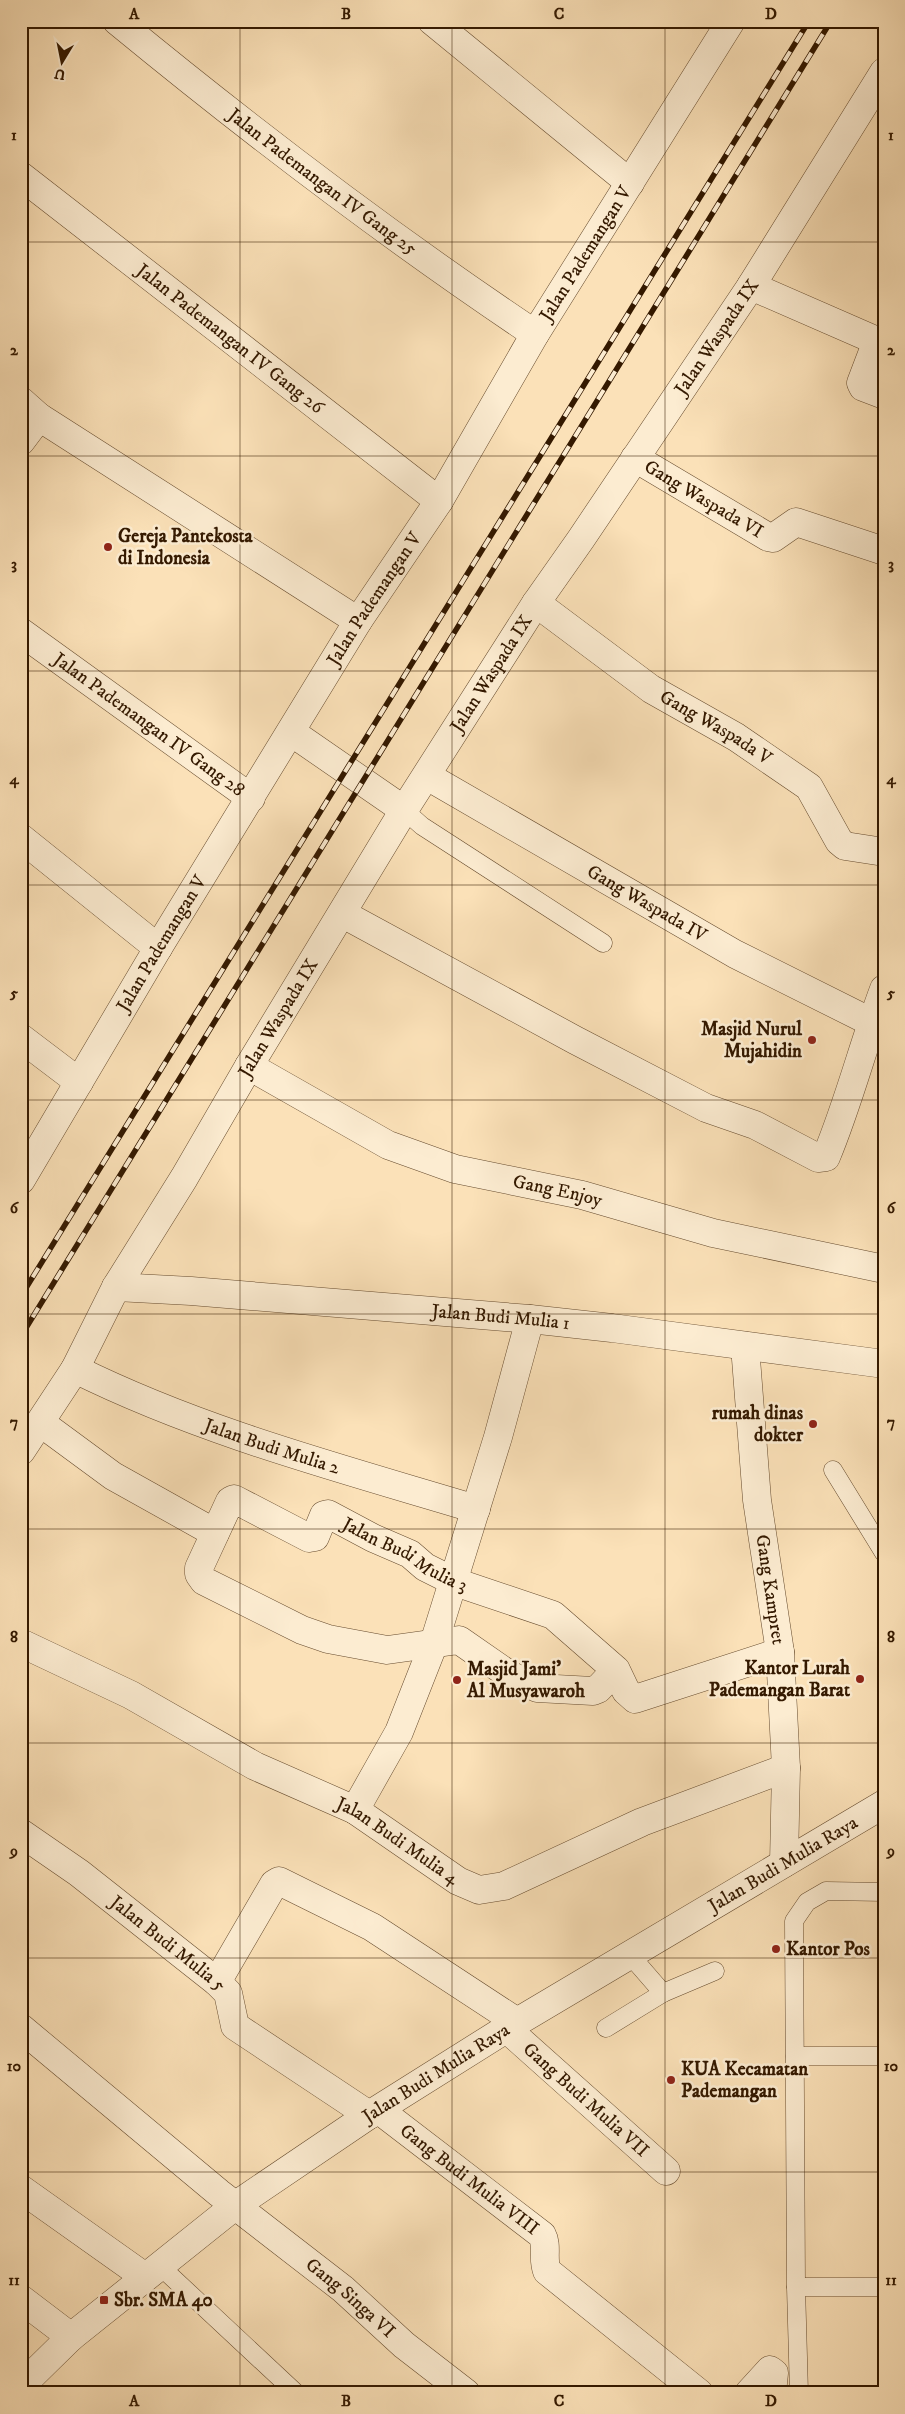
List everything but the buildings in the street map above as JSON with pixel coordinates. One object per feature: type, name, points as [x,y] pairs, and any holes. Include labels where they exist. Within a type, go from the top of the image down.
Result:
[{"type":"street","name":"Jalan Pademangan IV Gang 25","points":[[117,21],[184,76],[380,226],[444,273],[535,334]]},
{"type":"street","points":[[432,21],[630,183]]},
{"type":"street","name":"Jalan Pademangan V","points":[[21,1180],[158,948],[358,621],[439,501],[535,334],[728,23]]},
{"type":"street","name":"Jalan Waspada IX","points":[[21,1451],[75,1369],[116,1287],[184,1178],[249,1066],[343,914],[404,810],[536,603],[750,286],[884,72]]},
{"type":"street","name":"Jalan Pademangan IV Gang 26","points":[[21,176],[439,501]]},
{"type":"street","points":[[750,286],[880,342],[862,383],[863,387],[884,395]]},
{"type":"street","points":[[21,441],[30,409],[358,621]]},
{"type":"street","name":"Gang Waspada VI","points":[[635,458],[768,537],[773,538],[796,522],[884,551]]},
{"type":"street","name":"Gang Waspada V","points":[[536,603],[651,689],[736,737],[809,787],[839,841],[845,846],[884,852]]},
{"type":"street","name":"Jalan Pademangan IV Gang 28","points":[[21,632],[251,798]]},
{"type":"street","points":[[291,732],[404,810]]},
{"type":"street","name":"Gang Waspada IV","points":[[427,776],[735,954],[878,1024]]},
{"type":"street","points":[[21,838],[158,948]]},
{"type":"street","points":[[343,914],[575,1040],[706,1108],[755,1126],[818,1158],[826,1157],[844,1113],[854,1074],[878,1024],[884,989]]},
{"type":"street","points":[[21,1038],[78,1082]]},
{"type":"street","name":"Gang Enjoy","points":[[249,1066],[388,1145],[455,1169],[582,1196],[713,1233],[884,1269]]},
{"type":"street","name":"Jalan Budi Mulia 1","points":[[116,1287],[191,1291],[530,1319],[884,1364]]},
{"type":"street","points":[[355,1810],[399,1732],[434,1643],[455,1582],[530,1319]]},
{"type":"street","name":"Gang Kampret","points":[[745,1346],[757,1500],[780,1652],[786,1768],[784,1863]]},
{"type":"street","name":"Jalan Budi Mulia 2","points":[[75,1369],[123,1393],[190,1420],[270,1447],[476,1509]]},
{"type":"street","points":[[41,1423],[113,1476],[215,1533]]},
{"type":"street","name":"Jalan Budi Mulia 3","points":[[616,1670],[598,1689],[593,1691],[544,1690],[508,1674],[459,1640],[387,1650],[328,1639],[302,1630],[204,1581],[199,1574],[199,1568],[231,1500],[309,1538],[315,1537],[324,1515],[328,1514],[373,1538],[410,1554],[425,1566],[455,1582],[553,1615],[616,1670],[632,1698],[639,1700],[780,1652]]},
{"type":"street","name":"Jalan Budi Mulia 4","points":[[22,1647],[131,1695],[254,1766],[355,1810],[458,1881],[479,1890],[504,1886],[642,1822],[786,1768]]},
{"type":"street","name":"Jalan Budi Mulia Raya","points":[[26,2388],[71,2337],[236,2205],[374,2113],[512,2025],[884,1804]]},
{"type":"street","name":"Jalan Budi Mulia 5","points":[[21,1834],[79,1873],[217,1982],[228,1994],[233,2024],[236,2027],[374,2113]]},
{"type":"street","name":"Gang Budi Mulia VII","points":[[217,1982],[274,1884],[280,1881],[372,1927],[512,2025],[666,2171]]},
{"type":"street","name":"Gang Singa VI","points":[[21,2028],[236,2205],[344,2290],[404,2345],[466,2393]]},
{"type":"street","name":"Gang Budi Mulia VIII","points":[[374,2113],[542,2235],[544,2241],[544,2264],[548,2271],[699,2393]]},
{"type":"street","points":[[21,2189],[153,2271]]},
{"type":"street","points":[[21,2299],[71,2337]]},
{"type":"street","points":[[749,2393],[770,2370],[774,2373],[772,2393]]},
{"type":"lane","points":[[404,810],[422,826],[603,943]]},
{"type":"lane","points":[[834,1470],[884,1554]]},
{"type":"lane","points":[[799,2393],[796,2287],[794,1921],[807,1902],[826,1891],[884,1892]]},
{"type":"lane","points":[[630,1954],[662,1993]]},
{"type":"lane","points":[[606,2028],[662,1993],[715,1971]]},
{"type":"lane","points":[[795,2056],[884,2056]]},
{"type":"lane","points":[[153,2271],[296,2393]]},
{"type":"lane","points":[[796,2287],[884,2287]]},
{"type":"railway","points":[[21,1296],[809,21]]},
{"type":"railway","points":[[21,1336],[831,21]]},
{"type":"place","name":"Gereja Pantekosta di Indonesia","points":[[108,547]]},
{"type":"place","name":"Masjid Nurul Mujahidin","points":[[812,1040]]},
{"type":"place","name":"rumah dinas dokter","points":[[813,1424]]},
{"type":"place","name":"Kantor Lurah Pademangan Barat","points":[[860,1679]]},
{"type":"place","name":"Masjid Jami' Al Musyawaroh","points":[[457,1680]]},
{"type":"place","name":"Kantor Pos","points":[[776,1949]]},
{"type":"place","name":"KUA Kecamatan Pademangan","points":[[671,2080]]},
{"type":"place","name":"Sbr. SMA 40","points":[[104,2300]]}]
